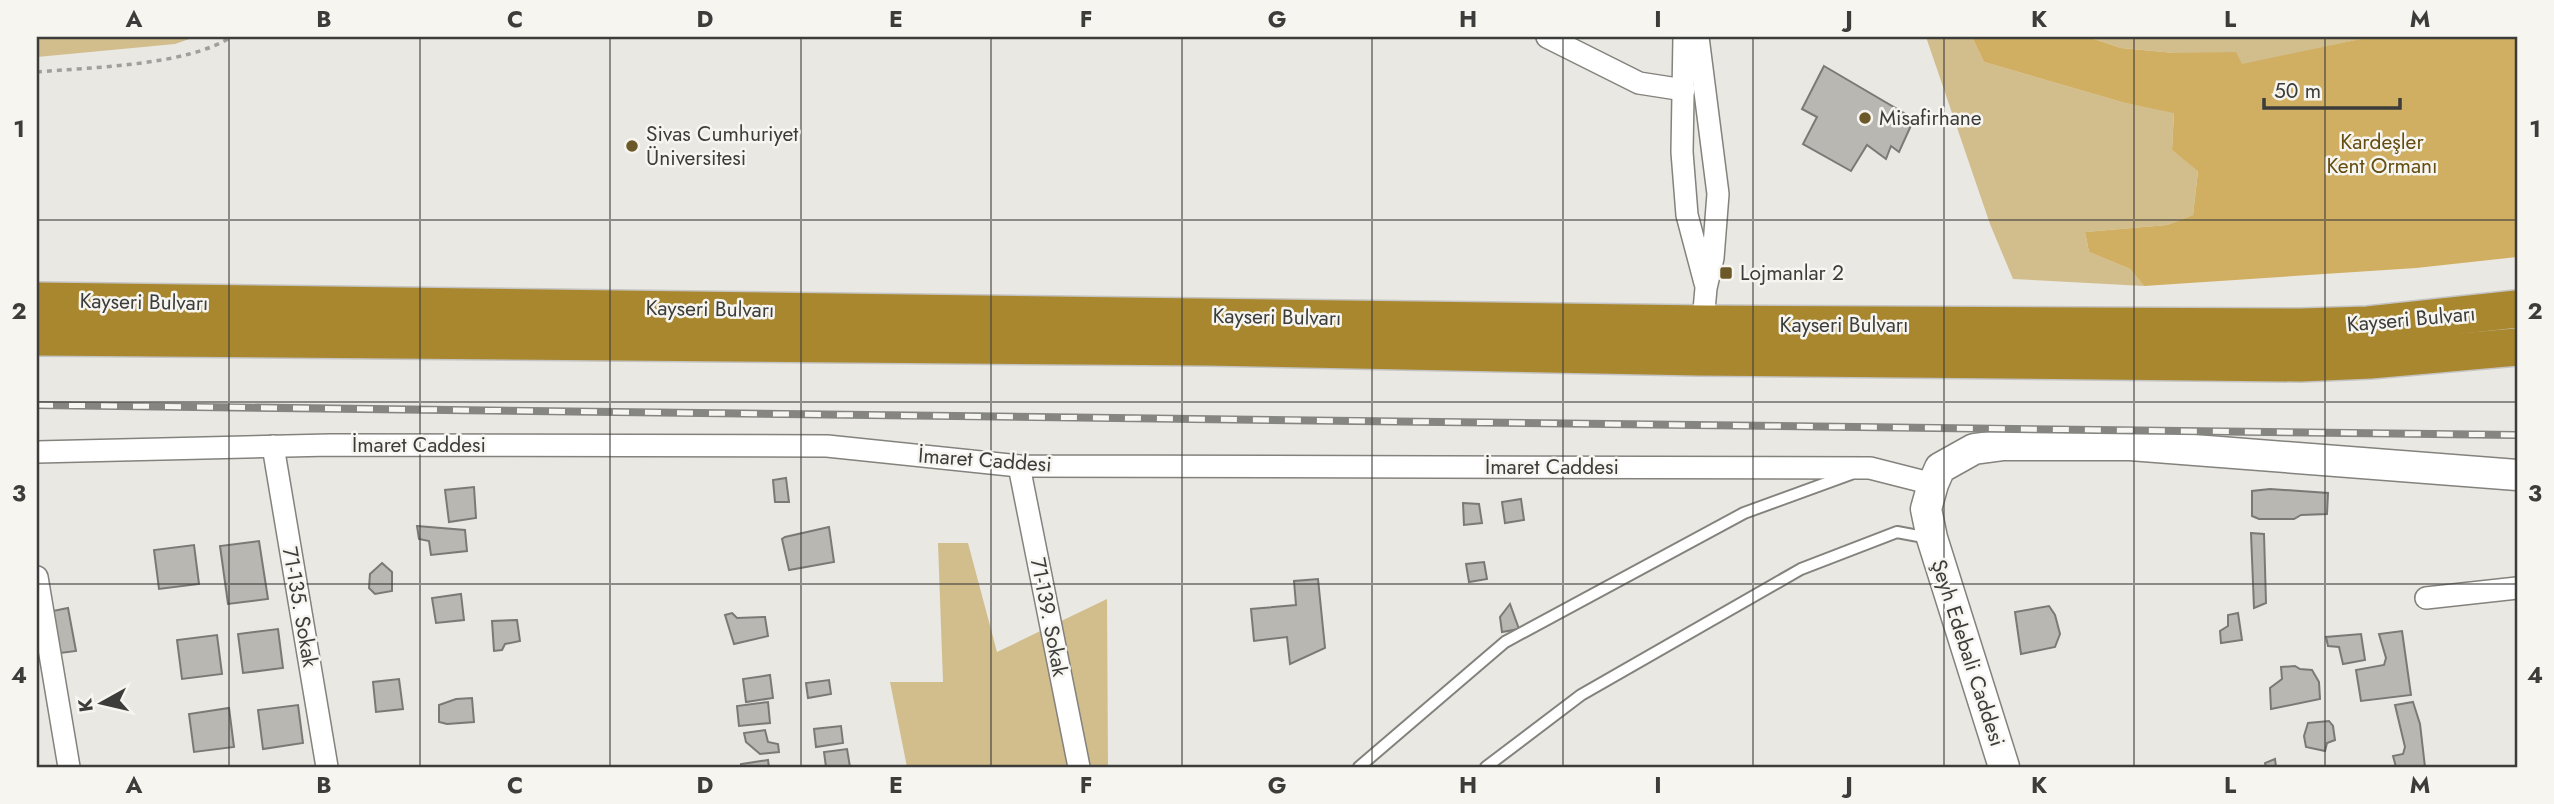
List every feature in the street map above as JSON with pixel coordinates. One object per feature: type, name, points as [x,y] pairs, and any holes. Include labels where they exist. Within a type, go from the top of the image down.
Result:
[{"type":"highway","name":"Kayseri Bulvarı","points":[[37,301],[1701,340],[2300,363],[2517,347]]},
{"type":"highway","name":"Kayseri Bulvarı","points":[[37,337],[1179,347],[1701,340],[2301,327],[2368,325],[2517,309]]},
{"type":"street","points":[[1547,37],[1639,83],[1684,90]]},
{"type":"street","points":[[1696,39],[1684,90],[1682,152],[1687,215],[1706,288]]},
{"type":"street","points":[[1696,39],[1718,194],[1713,258],[1706,288],[1701,340]]},
{"type":"street","points":[[1933,484],[1940,468],[1955,458],[1974,449],[2004,445],[2130,446],[2517,474]]},
{"type":"street","name":"İmaret Caddesi","points":[[37,452],[273,446],[827,446],[1019,466],[1870,468],[1933,484]]},
{"type":"street","name":"71-135. Sokak","points":[[273,446],[327,767]]},
{"type":"street","name":"71-139. Sokak","points":[[1019,466],[1079,767]]},
{"type":"street","name":"Şeyh Edebali Caddesi","points":[[1933,484],[1926,509],[1932,538],[2004,767]]},
{"type":"street","points":[[37,577],[69,767]]},
{"type":"street","points":[[2426,598],[2517,588]]},
{"type":"lane","points":[[1359,767],[1505,642],[1744,513],[1870,468]]},
{"type":"lane","points":[[1486,767],[1581,695],[1801,569],[1897,532],[1932,538]]},
{"type":"path","points":[[37,72],[171,58],[215,47],[231,37]]},
{"type":"shaded area","points":[[37,37],[195,37],[175,44],[37,57]]},
{"type":"shaded area","points":[[1926,37],[1972,37],[1984,62],[2125,103],[2174,112],[2172,150],[2198,170],[2193,215],[2167,225],[2085,232],[2089,252],[2130,269],[2144,286],[2013,279],[1990,224]]},
{"type":"shaded area","points":[[2088,37],[2370,37],[2242,65],[2174,53],[2121,48]]},
{"type":"shaded area","points":[[938,543],[968,543],[997,652],[1107,599],[1108,767],[907,767],[890,682],[943,682]]},
{"type":"green space","name":"Kardeşler Kent Ormanı","points":[[1972,37],[2088,37],[2121,48],[2174,53],[2236,52],[2242,64],[2370,37],[2517,37],[2517,257],[2416,268],[2144,286],[2130,269],[2089,252],[2085,232],[2167,225],[2193,215],[2198,171],[2172,150],[2174,113],[2125,103],[1984,62]]},
{"type":"building","name":"Misafirhane","points":[[1824,66],[1914,119],[1899,152],[1891,146],[1886,159],[1867,145],[1851,171],[1803,144],[1817,117],[1802,109]]},
{"type":"building","points":[[786,478],[789,502],[775,502],[773,480]]},
{"type":"building","points":[[474,487],[476,518],[449,522],[445,490]]},
{"type":"building","points":[[2270,489],[2328,493],[2327,514],[2301,515],[2294,519],[2259,519],[2252,516],[2252,491]]},
{"type":"building","points":[[1521,499],[1524,520],[1505,523],[1502,502]]},
{"type":"building","points":[[1463,503],[1479,504],[1482,523],[1464,525]]},
{"type":"building","points":[[417,526],[465,530],[467,551],[431,555],[429,541],[419,539]]},
{"type":"building","points":[[829,527],[834,562],[789,570],[782,539]]},
{"type":"building","points":[[2251,533],[2264,534],[2266,603],[2254,608]]},
{"type":"building","points":[[259,541],[268,599],[228,604],[220,546]]},
{"type":"building","points":[[194,545],[199,584],[159,589],[154,550]]},
{"type":"building","points":[[1484,562],[1487,579],[1469,582],[1466,564]]},
{"type":"building","points":[[382,563],[392,572],[392,591],[375,594],[369,588],[370,574]]},
{"type":"building","points":[[1318,579],[1325,648],[1290,664],[1287,637],[1254,641],[1251,609],[1296,605],[1294,581]]},
{"type":"building","points":[[461,594],[464,620],[436,623],[432,598]]},
{"type":"building","points":[[1510,604],[1519,629],[1502,632],[1500,617]]},
{"type":"building","points":[[2049,606],[2055,615],[2060,634],[2055,647],[2021,654],[2015,612]]},
{"type":"building","points":[[68,608],[76,651],[53,654],[48,612]]},
{"type":"building","points":[[732,613],[737,618],[765,617],[768,636],[734,644],[725,615]]},
{"type":"building","points":[[2238,613],[2242,640],[2221,643],[2220,631],[2228,626],[2228,615]]},
{"type":"building","points":[[517,620],[520,641],[505,644],[502,650],[494,651],[492,621]]},
{"type":"building","points":[[278,629],[283,668],[243,673],[238,634]]},
{"type":"building","points":[[2402,631],[2411,695],[2361,701],[2356,670],[2384,665],[2386,658],[2379,634]]},
{"type":"building","points":[[2361,634],[2365,660],[2343,664],[2339,647],[2328,646],[2326,637]]},
{"type":"building","points":[[217,635],[222,674],[182,679],[177,640]]},
{"type":"building","points":[[2295,666],[2312,670],[2319,682],[2320,699],[2271,709],[2270,688],[2282,679],[2281,667]]},
{"type":"building","points":[[770,675],[773,698],[746,702],[743,679]]},
{"type":"building","points":[[399,679],[403,709],[376,712],[373,682]]},
{"type":"building","points":[[829,680],[831,694],[808,698],[806,683]]},
{"type":"building","points":[[472,698],[474,722],[439,722],[439,705],[456,699]]},
{"type":"building","points":[[768,702],[770,723],[739,726],[737,706]]},
{"type":"building","points":[[2413,702],[2420,724],[2425,767],[2396,767],[2393,756],[2403,754],[2405,747],[2395,705]]},
{"type":"building","points":[[298,705],[303,743],[263,749],[258,710]]},
{"type":"building","points":[[229,708],[234,747],[194,752],[189,714]]},
{"type":"building","points":[[2329,721],[2333,726],[2335,740],[2327,743],[2325,751],[2306,747],[2304,736],[2308,723]]},
{"type":"building","points":[[841,726],[843,743],[816,747],[814,729]]},
{"type":"building","points":[[765,730],[768,742],[778,744],[779,752],[760,754],[746,742],[744,733]]},
{"type":"building","points":[[847,749],[850,767],[826,767],[824,752]]},
{"type":"building","points":[[2275,759],[2276,767],[2266,767],[2265,763]]},
{"type":"building","points":[[768,760],[769,767],[741,767],[741,764]]},
{"type":"railway","points":[[37,405],[2517,435]]},
{"type":"place","name":"Misafirhane","points":[[1865,118]]},
{"type":"place","name":"Sivas Cumhuriyet Üniversitesi","points":[[632,146]]},
{"type":"place","name":"Lojmanlar 2","points":[[1726,273]]}]
